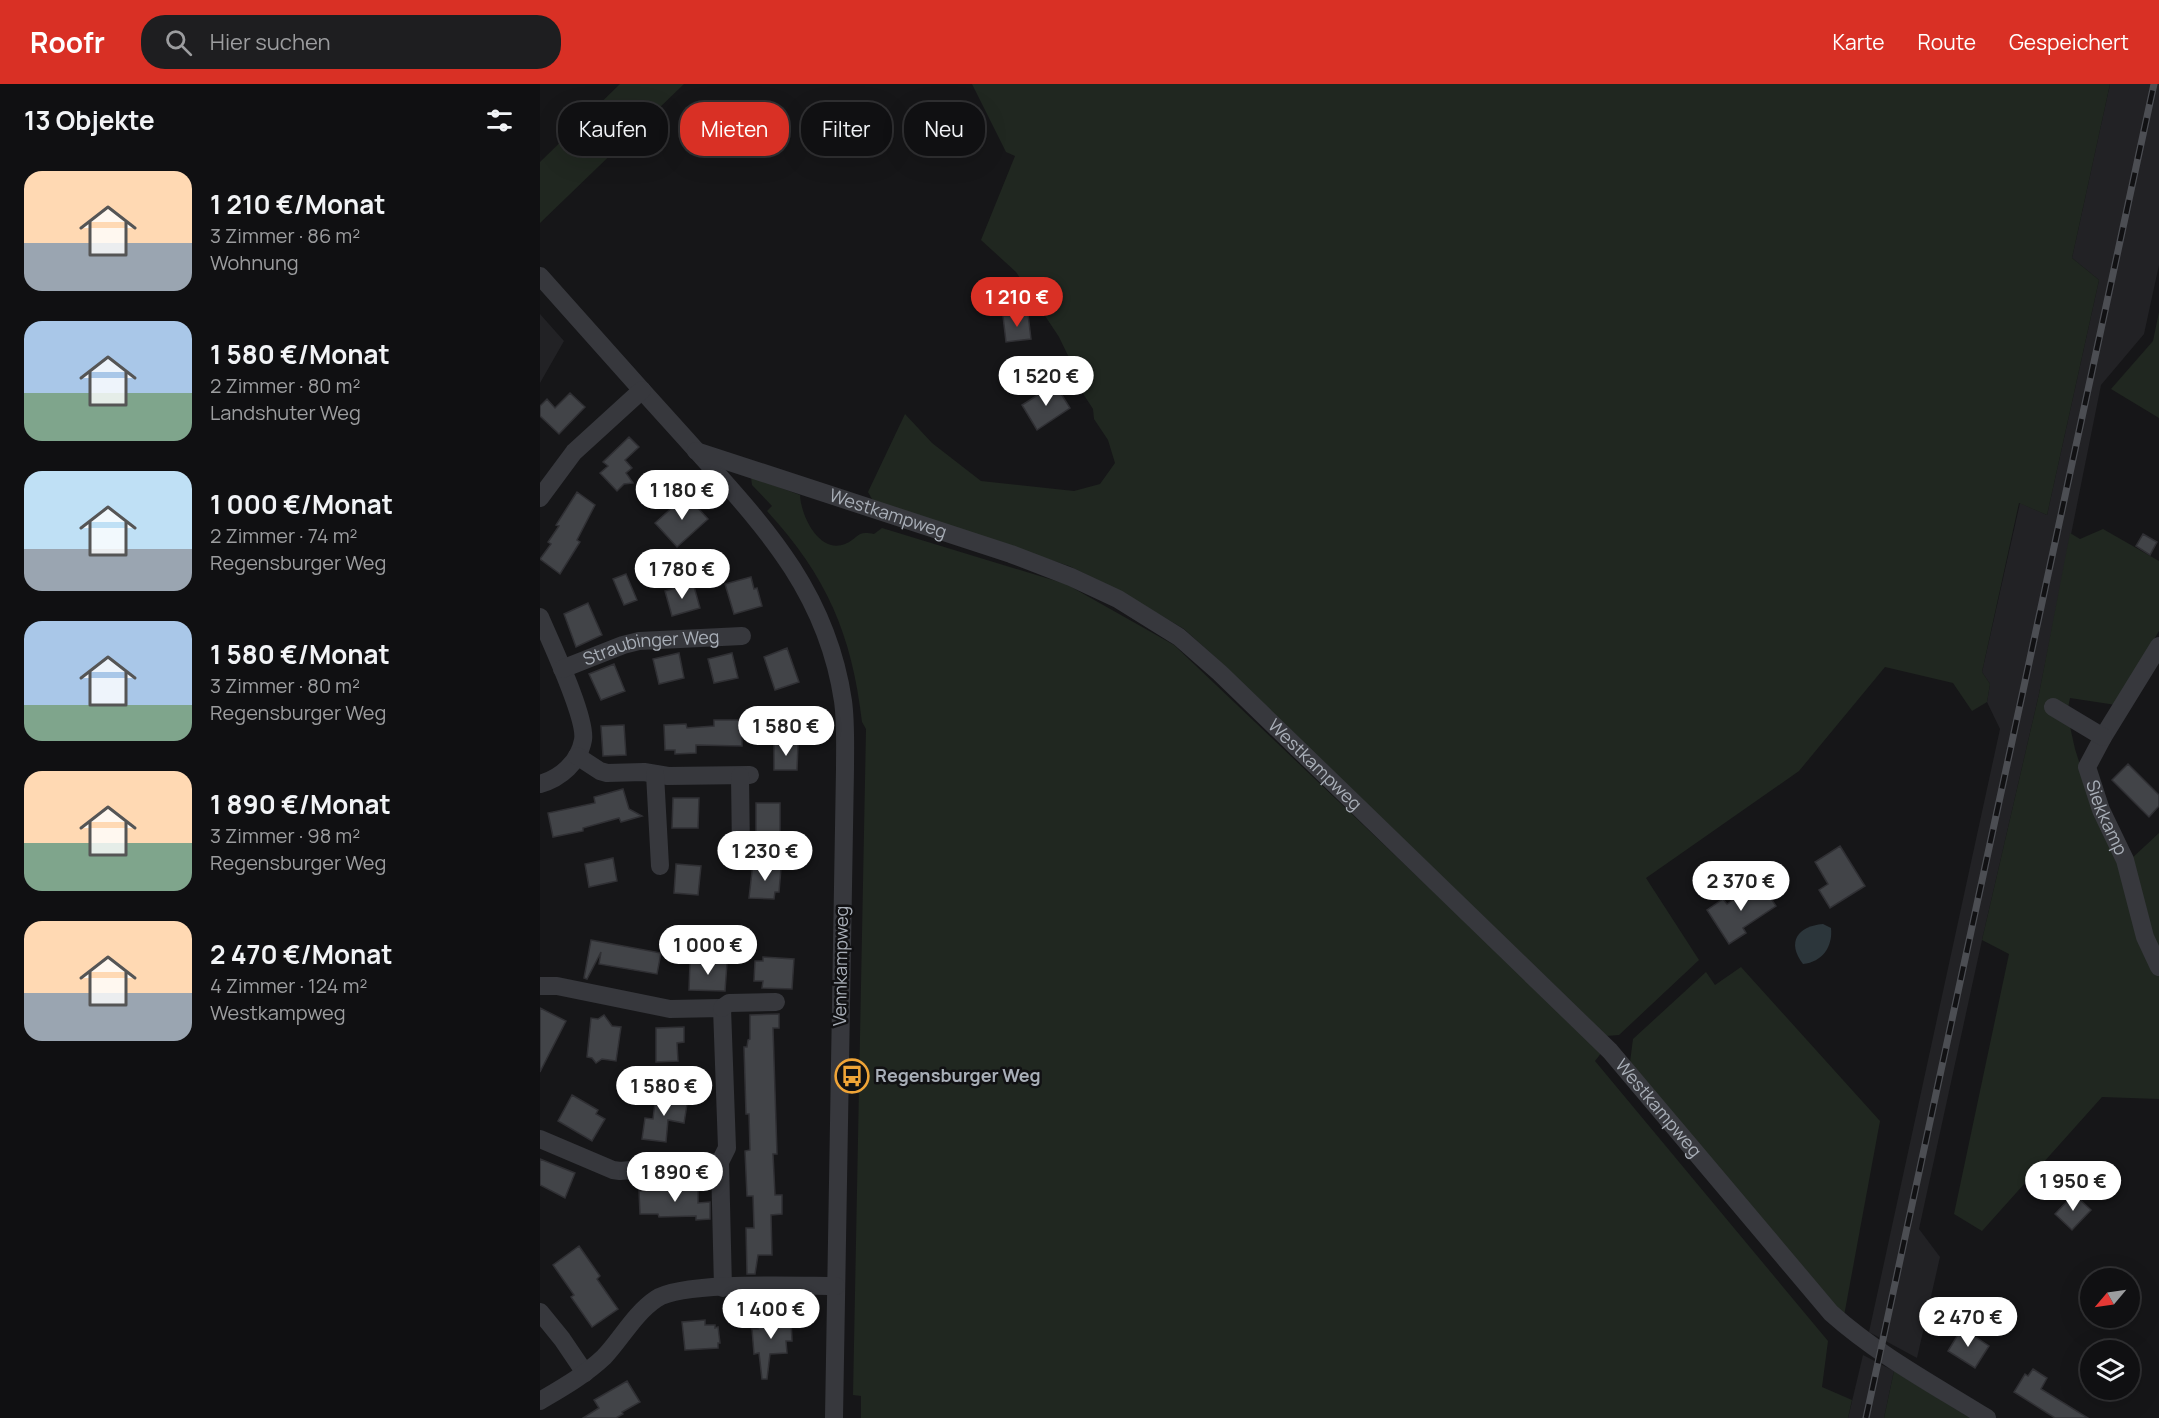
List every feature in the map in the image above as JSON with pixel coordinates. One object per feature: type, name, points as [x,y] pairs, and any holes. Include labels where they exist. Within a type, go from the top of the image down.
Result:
[{"type":"street","points":[[540,276],[696,451]]},
{"type":"street","points":[[540,498],[574,452],[642,390]]},
{"type":"street","name":"Vennkampweg","points":[[696,451],[768,532],[800,578],[829,643],[843,701],[845,769],[834,1418]]},
{"type":"street","name":"Westkampweg","points":[[696,451],[1011,554],[1071,577],[1118,599],[1179,637],[1220,673],[1610,1051],[1831,1314],[1881,1351],[1987,1418]]},
{"type":"street","points":[[540,618],[581,720],[583,741],[572,765],[561,775],[540,784]]},
{"type":"street","name":"Straubinger Weg","points":[[562,669],[639,641],[742,636]]},
{"type":"street","name":"Siekkamp","points":[[2159,646],[2087,767],[2101,810],[2125,860],[2145,936],[2159,967]]},
{"type":"street","points":[[2053,707],[2103,737]]},
{"type":"street","points":[[576,756],[607,773],[644,772],[668,776],[745,776],[741,853]]},
{"type":"street","points":[[655,774],[660,866]]},
{"type":"street","points":[[540,986],[557,986],[670,1009],[722,1008],[729,1003],[776,1002]]},
{"type":"street","points":[[722,1008],[727,1148],[720,1162],[723,1287]]},
{"type":"street","points":[[540,1139],[620,1171],[720,1162]]},
{"type":"street","points":[[540,1401],[585,1373],[604,1356],[645,1309],[656,1299],[670,1292],[723,1287],[836,1286]]},
{"type":"street","points":[[540,1311],[585,1373]]},
{"type":"shaded area","points":[[620,84],[684,84],[665,102],[602,102]]},
{"type":"shaded area","points":[[972,84],[2110,84],[2072,258],[2099,280],[2047,515],[2019,503],[1982,672],[1990,684],[1987,702],[1972,711],[1953,683],[1885,667],[1799,771],[1646,878],[1699,960],[1619,1035],[1606,1036],[1226,667],[1184,629],[1116,589],[1069,566],[873,501],[868,492],[905,414],[932,443],[981,481],[1074,491],[1100,484],[1115,463],[1108,440],[1094,419],[1093,409],[1082,392],[1075,370],[1059,337],[1016,272],[981,240],[1015,156],[1006,152],[985,110],[985,102],[981,102]]},
{"type":"shaded area","points":[[2110,84],[2159,84],[2159,265],[2144,334],[2101,385],[2039,694],[1919,1229],[1940,1257],[1917,1358],[1869,1332],[2000,729],[1987,702],[1990,684],[1982,672],[2020,503],[2047,515],[2099,280],[2072,258]]},
{"type":"shaded area","points":[[558,144],[558,156],[609,156],[540,223],[540,162]]},
{"type":"shaded area","points":[[2159,312],[2159,418],[2111,389],[2153,341]]},
{"type":"shaded area","points":[[540,314],[564,341],[540,383]]},
{"type":"shaded area","points":[[751,477],[800,495],[808,522],[813,531],[827,544],[836,546],[845,544],[861,534],[874,534],[882,528],[1066,584],[1174,645],[1602,1052],[1595,1061],[1828,1341],[1822,1387],[1852,1400],[1848,1418],[861,1418],[861,1396],[853,1395],[866,729],[862,722],[851,661],[833,608],[806,559],[767,511],[772,506],[752,485]]},
{"type":"shaded area","points":[[2103,529],[2159,561],[2159,631],[2116,705],[2070,698],[2067,713],[2075,749],[2097,818],[2130,860],[2159,833],[2159,1099],[2102,1097],[1982,1231],[1954,1214],[2009,954],[1982,940],[2039,694],[2070,533],[2080,539]]},
{"type":"shaded area","points":[[1823,924],[1831,928],[1828,947],[1821,957],[1803,964],[1795,949],[1797,936],[1807,928]]},
{"type":"shaded area","points":[[1741,967],[1880,1121],[1844,1316],[1630,1062],[1633,1039],[1706,972],[1715,985]]},
{"type":"shaded area","points":[[1863,1355],[1894,1371],[1884,1418],[1848,1418]]},
{"type":"shaded area","points":[[1894,1371],[1970,1418],[1884,1418]]},
{"type":"building","points":[[1028,314],[1031,339],[1006,342],[1003,316]]},
{"type":"building","points":[[1055,384],[1070,408],[1037,430],[1022,405]]},
{"type":"building","points":[[570,393],[585,407],[559,434],[540,416],[540,406],[547,399],[555,408]]},
{"type":"building","points":[[629,437],[639,447],[625,460],[632,468],[626,473],[633,483],[624,484],[617,491],[600,473],[608,466],[603,462]]},
{"type":"building","points":[[577,492],[595,505],[577,540],[580,542],[560,574],[540,559],[551,544],[548,542],[559,526],[556,525]]},
{"type":"building","points":[[686,495],[708,519],[677,547],[655,523]]},
{"type":"building","points":[[2143,534],[2157,542],[2150,555],[2136,546]]},
{"type":"building","points":[[626,574],[637,600],[624,605],[613,579]]},
{"type":"building","points":[[751,577],[762,606],[734,614],[725,584]]},
{"type":"building","points":[[693,583],[700,608],[672,616],[665,591]]},
{"type":"building","points":[[588,603],[602,635],[576,647],[564,614]]},
{"type":"building","points":[[787,648],[799,682],[775,690],[764,657]]},
{"type":"building","points":[[679,653],[684,678],[659,684],[653,659]]},
{"type":"building","points":[[732,653],[738,678],[714,683],[708,659]]},
{"type":"building","points":[[614,664],[625,691],[601,700],[589,674]]},
{"type":"building","points":[[714,720],[742,720],[742,746],[696,745],[696,753],[675,754],[675,750],[665,750],[664,725],[686,724],[687,728],[714,726]]},
{"type":"building","points":[[624,725],[626,755],[603,756],[601,726]]},
{"type":"building","points":[[774,744],[798,744],[797,770],[774,770]]},
{"type":"building","points":[[2128,764],[2159,795],[2159,806],[2149,817],[2112,780]]},
{"type":"building","points":[[623,789],[629,809],[642,816],[621,822],[619,818],[583,828],[583,831],[553,837],[548,813],[595,803],[594,797]]},
{"type":"building","points":[[673,798],[699,798],[698,828],[672,828]]},
{"type":"building","points":[[756,803],[780,803],[780,832],[756,832]]},
{"type":"building","points":[[1840,846],[1865,886],[1830,908],[1819,890],[1828,884],[1815,862]]},
{"type":"building","points":[[613,858],[617,881],[589,887],[585,864]]},
{"type":"building","points":[[753,863],[769,864],[769,868],[781,868],[779,892],[775,892],[774,899],[749,898]]},
{"type":"building","points":[[676,864],[701,866],[698,895],[674,893]]},
{"type":"building","points":[[1760,882],[1776,906],[1743,928],[1746,933],[1729,944],[1707,910],[1723,899],[1727,904]]},
{"type":"building","points":[[591,940],[661,953],[657,974],[599,964],[601,952],[587,979],[584,978]]},
{"type":"building","points":[[763,957],[794,959],[792,989],[762,988],[763,981],[754,981],[755,961],[763,961]]},
{"type":"building","points":[[690,962],[727,963],[725,991],[689,990]]},
{"type":"building","points":[[540,1008],[566,1021],[540,1072]]},
{"type":"building","points":[[779,1014],[779,1028],[773,1028],[777,1154],[773,1154],[775,1195],[782,1195],[782,1214],[771,1215],[772,1255],[758,1255],[755,1274],[747,1274],[746,1228],[754,1228],[753,1196],[747,1196],[745,1151],[750,1150],[749,1114],[746,1114],[744,1047],[747,1047],[750,1039],[750,1015]]},
{"type":"building","points":[[604,1015],[612,1026],[621,1027],[616,1061],[602,1059],[596,1063],[592,1058],[587,1057],[591,1018],[598,1019]]},
{"type":"building","points":[[684,1027],[684,1042],[677,1043],[678,1061],[656,1062],[656,1028]]},
{"type":"building","points":[[656,1094],[688,1098],[684,1123],[668,1120],[666,1142],[642,1139],[645,1118],[653,1119]]},
{"type":"building","points":[[572,1095],[598,1110],[596,1114],[605,1119],[592,1141],[558,1121]]},
{"type":"building","points":[[540,1159],[575,1173],[565,1198],[540,1185]]},
{"type":"building","points":[[674,1184],[698,1184],[698,1203],[710,1202],[710,1219],[696,1220],[696,1216],[659,1217],[658,1214],[640,1214],[639,1191],[674,1190]]},
{"type":"building","points":[[2074,1194],[2091,1210],[2072,1230],[2055,1214]]},
{"type":"building","points":[[579,1246],[600,1276],[597,1279],[618,1309],[592,1327],[571,1297],[574,1295],[553,1265]]},
{"type":"building","points":[[791,1319],[792,1341],[786,1341],[787,1353],[770,1354],[767,1379],[762,1379],[759,1353],[754,1354],[752,1329],[758,1329],[757,1320]]},
{"type":"building","points":[[705,1320],[705,1325],[718,1327],[720,1343],[718,1343],[718,1348],[685,1350],[682,1322]]},
{"type":"building","points":[[1962,1328],[1989,1346],[1975,1368],[1948,1351]]},
{"type":"building","points":[[2033,1369],[2047,1378],[2041,1389],[2088,1418],[2055,1418],[2014,1392],[2025,1374],[2028,1376]]},
{"type":"building","points":[[627,1381],[640,1402],[616,1418],[583,1418],[599,1408],[594,1400]]},
{"type":"railway","points":[[1866,1418],[2154,84]]},
{"type":"place","name":"Regensburger Weg","points":[[852,1076]]}]
